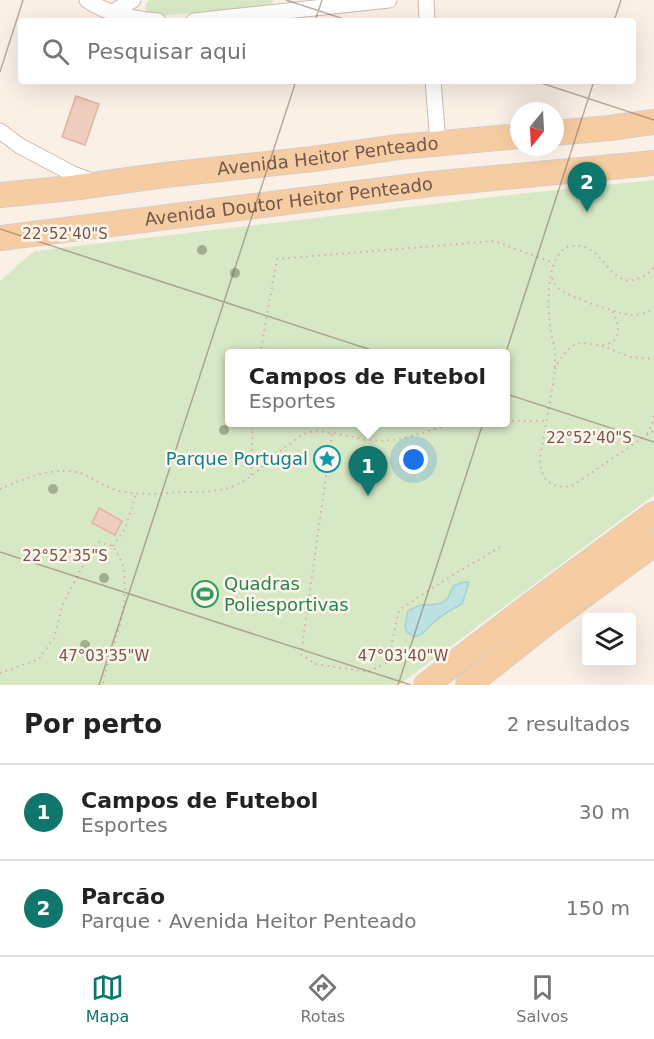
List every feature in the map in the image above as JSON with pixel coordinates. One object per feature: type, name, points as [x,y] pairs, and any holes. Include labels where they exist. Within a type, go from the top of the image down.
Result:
[{"type":"main road","points":[[564,132],[654,122]]},
{"type":"main road","name":"Avenida Heitor Penteado","points":[[126,181],[399,147],[510,137]]},
{"type":"main road","name":"Avenida Doutor Heitor Penteado","points":[[0,238],[378,191],[654,163]]},
{"type":"main road","points":[[8,195],[126,181]]},
{"type":"main road","points":[[8,195],[31,217],[27,234]]},
{"type":"main road","points":[[426,685],[654,514]]},
{"type":"main road","points":[[468,685],[549,621],[654,544]]},
{"type":"street","points":[[87,0],[113,12],[136,18]]},
{"type":"street","points":[[113,12],[133,0]]},
{"type":"street","points":[[211,18],[281,6],[389,0]]},
{"type":"street","points":[[426,0],[427,18]]},
{"type":"street","points":[[433,84],[438,144]]},
{"type":"street","points":[[0,131],[20,146],[91,182],[126,181]]},
{"type":"path","points":[[261,349],[277,259],[494,241],[555,263]]},
{"type":"path","points":[[654,268],[633,280],[623,280],[615,275],[597,254],[584,246],[568,247],[556,258],[551,276],[548,307],[555,352],[554,371],[541,456],[542,471],[548,481],[559,488],[572,486],[654,430]]},
{"type":"path","points":[[551,276],[557,287],[567,293],[612,311],[635,315],[650,312],[654,308]]},
{"type":"path","points":[[601,346],[609,344],[616,338],[619,329],[612,311]]},
{"type":"path","points":[[554,371],[562,356],[570,348],[580,343],[601,346],[630,357],[654,359]]},
{"type":"path","points":[[646,435],[654,414]]},
{"type":"path","points":[[510,421],[546,421]]},
{"type":"path","points":[[251,475],[253,427]]},
{"type":"path","points":[[0,489],[33,476],[68,471],[85,475],[110,489],[136,494],[225,489],[239,484],[304,434],[320,431],[372,440],[393,439],[418,435],[444,427]]},
{"type":"path","points":[[332,434],[301,654],[315,664],[368,672],[388,662],[399,610],[500,547]]},
{"type":"path","points":[[113,546],[125,530],[136,494]]},
{"type":"path","points":[[0,673],[39,659],[54,638],[63,604],[98,542],[113,546],[120,557],[124,593],[122,616],[106,664],[103,685]]},
{"type":"green space","points":[[149,0],[274,1],[268,6],[157,16],[146,12],[145,5]]},
{"type":"green space","name":"Parque Portugal","points":[[654,180],[654,495],[399,685],[0,685],[0,281],[35,251]]},
{"type":"water","points":[[469,582],[462,604],[440,617],[421,634],[414,637],[407,632],[405,626],[408,611],[422,605],[441,603],[446,600],[453,587]]},
{"type":"building","points":[[76,96],[99,104],[85,145],[62,137]]},
{"type":"building","points":[[99,508],[122,521],[115,535],[92,523]]},
{"type":"place","name":"Parcão","points":[[587,212]]},
{"type":"place","name":"Parque Portugal","points":[[327,459]]},
{"type":"place","name":"Campos de Futebol","points":[[368,496]]},
{"type":"place","name":"Quadras Poliesportivas","points":[[205,594]]}]
